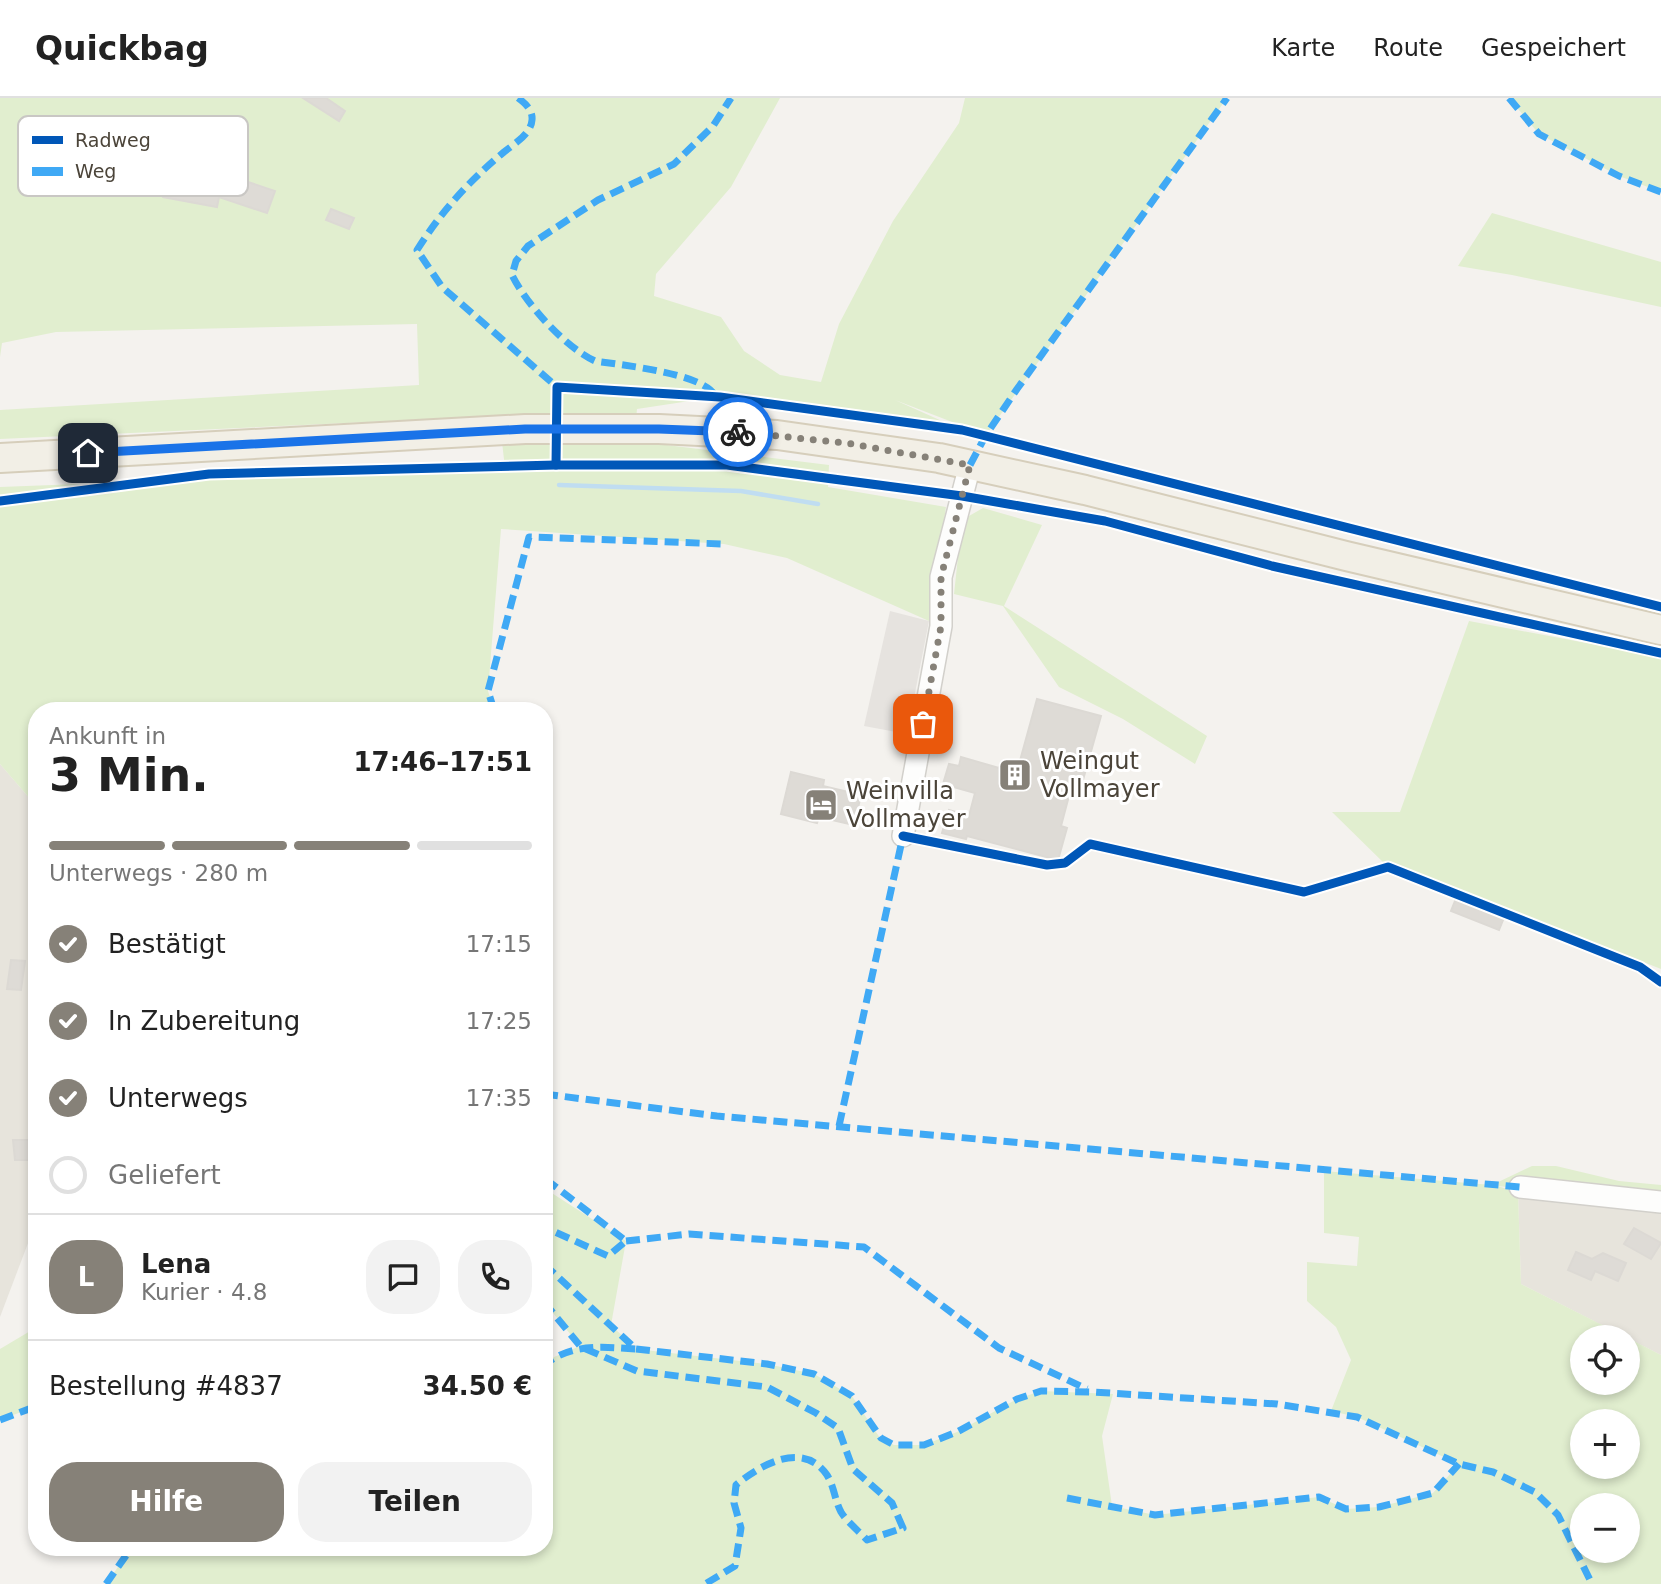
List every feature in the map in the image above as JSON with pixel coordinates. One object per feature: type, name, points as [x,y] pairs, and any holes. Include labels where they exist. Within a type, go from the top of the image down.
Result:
[{"type":"main road","points":[[0,458],[525,429],[659,429],[777,435],[846,443],[970,465],[1085,490],[1346,556],[1661,630]]},
{"type":"street","points":[[903,836],[941,626],[941,577],[970,465]]},
{"type":"street","points":[[1520,1188],[1661,1202]]},
{"type":"shaded area","points":[[890,611],[929,621],[907,734],[864,726]]},
{"type":"shaded area","points":[[0,764],[28,797],[28,1243],[0,1317]]},
{"type":"shaded area","points":[[1518,1192],[1661,1202],[1661,1355],[1640,1344],[1640,1325],[1602,1325],[1521,1284]]},
{"type":"green space","points":[[0,98],[780,98],[731,187],[656,274],[654,296],[721,317],[744,351],[780,375],[821,382],[839,324],[893,221],[959,123],[965,98],[1227,98],[986,435],[895,400],[962,430],[716,397],[637,409],[634,441],[829,465],[828,487],[946,507],[929,621],[787,558],[724,544],[501,529],[488,691],[491,702],[28,702],[28,797],[0,764],[0,487],[505,468],[499,416],[0,439],[0,410],[419,385],[417,324],[56,332],[2,343],[0,357]]},
{"type":"green space","points":[[1509,98],[1661,98],[1661,192],[1619,176],[1539,134]]},
{"type":"green space","points":[[1492,213],[1661,262],[1661,307],[1458,266]]},
{"type":"green space","points":[[983,508],[1042,525],[1004,606],[1207,736],[1195,764],[1123,719],[1059,687],[1003,606],[954,594],[962,520]]},
{"type":"green space","points":[[1469,621],[1661,657],[1661,969],[1558,928],[1388,867],[1332,812],[1400,812]]},
{"type":"green space","points":[[1532,1166],[1556,1166],[1619,1181],[1661,1185],[1661,1202],[1497,1186],[1518,1192],[1521,1284],[1602,1325],[1570,1325],[1570,1395],[1640,1395],[1640,1344],[1661,1355],[1661,1584],[106,1584],[126,1556],[553,1556],[553,1358],[580,1346],[553,1313],[553,1194],[626,1241],[611,1325],[636,1349],[767,1364],[814,1374],[852,1396],[880,1438],[894,1445],[924,1445],[957,1432],[1017,1399],[1041,1391],[1113,1394],[1102,1436],[1112,1506],[1155,1515],[1319,1497],[1346,1509],[1379,1507],[1433,1493],[1459,1464],[1357,1417],[1331,1411],[1351,1360],[1336,1327],[1307,1301],[1307,1262],[1357,1266],[1359,1237],[1324,1233],[1324,1171],[1492,1185]]},
{"type":"green space","points":[[28,1332],[28,1409],[0,1420],[0,1349]]},
{"type":"building","points":[[303,98],[326,98],[345,111],[339,121]]},
{"type":"building","points":[[248,182],[275,191],[267,213],[219,197],[217,207],[163,197],[248,196]]},
{"type":"building","points":[[331,209],[354,218],[349,229],[326,220]]},
{"type":"building","name":"Weingut Vollmayer","points":[[1037,699],[1101,716],[1079,794],[1070,792],[1061,826],[1067,828],[1058,860],[967,836],[966,839],[942,833],[949,810],[969,816],[975,793],[943,784],[949,764],[959,766],[961,757],[999,768],[1001,763],[1018,768]]},
{"type":"building","name":"Weinvilla Vollmayer","points":[[791,772],[824,780],[823,786],[861,795],[854,825],[819,817],[817,823],[781,814]]},
{"type":"building","points":[[1457,896],[1505,915],[1499,930],[1451,911]]},
{"type":"building","points":[[11,960],[25,961],[21,990],[7,989]]},
{"type":"building","points":[[13,1140],[28,1140],[28,1160],[15,1160]]},
{"type":"building","points":[[1634,1228],[1661,1243],[1651,1259],[1624,1244]]},
{"type":"building","points":[[1576,1252],[1592,1259],[1603,1253],[1626,1263],[1618,1281],[1595,1271],[1591,1280],[1568,1270]]},
{"type":"waterway","points":[[559,485],[741,491],[818,504]]},
{"type":"marked path","points":[[518,98],[531,113],[529,130],[456,198],[417,250],[442,287],[557,387]]},
{"type":"marked path","points":[[714,394],[706,387],[677,375],[595,361],[584,355],[548,324],[527,299],[512,275],[516,261],[528,246],[598,200],[674,164],[713,126],[731,98]]},
{"type":"marked path","points":[[970,465],[986,435],[1017,389],[1227,98]]},
{"type":"marked path","points":[[1509,98],[1539,134],[1619,176],[1661,192]]},
{"type":"marked path","points":[[491,702],[488,691],[529,537],[724,544]]},
{"type":"marked path","points":[[839,1126],[903,836],[909,837]]},
{"type":"marked path","points":[[553,1095],[717,1116],[1520,1187]]},
{"type":"marked path","points":[[553,1185],[626,1241],[608,1256],[553,1231]]},
{"type":"marked path","points":[[626,1241],[689,1234],[864,1247],[999,1348],[1087,1389]]},
{"type":"marked path","points":[[553,1272],[636,1349],[588,1348],[565,1353],[553,1359]]},
{"type":"marked path","points":[[553,1313],[581,1347],[637,1371],[767,1387],[816,1413],[838,1428],[853,1469],[892,1503],[903,1528],[867,1540],[841,1512],[827,1475],[817,1465],[806,1459],[782,1459],[757,1470],[736,1485],[734,1503],[741,1528],[735,1566],[705,1584]]},
{"type":"marked path","points":[[636,1349],[767,1364],[814,1374],[852,1396],[881,1438],[894,1445],[924,1445],[957,1432],[1017,1399],[1041,1391],[1277,1404],[1357,1417],[1459,1464],[1493,1472],[1535,1492],[1558,1515],[1592,1584]]},
{"type":"marked path","points":[[0,1420],[28,1409]]},
{"type":"marked path","points":[[1067,1498],[1155,1515],[1319,1497],[1346,1509],[1379,1507],[1433,1493],[1459,1464]]},
{"type":"marked path","points":[[106,1584],[126,1556]]},
{"type":"cycle path","points":[[556,465],[557,387],[720,397],[962,430],[1661,607]]},
{"type":"cycle path","points":[[0,501],[209,474],[556,465],[727,465],[962,496],[1105,521],[1272,566],[1661,653]]},
{"type":"cycle path","points":[[903,836],[1047,865],[1065,863],[1090,844],[1304,892],[1388,867],[1640,967],[1661,982]]},
{"type":"way so far","points":[[738,432],[846,443],[970,465],[950,533],[941,577],[941,626],[923,724]]},
{"type":"place","name":"Weingut Vollmayer","points":[[1015,775]]},
{"type":"place","name":"Weinvilla Vollmayer","points":[[821,805]]},
{"type":"route","points":[[88,453],[525,429],[738,432]]}]
